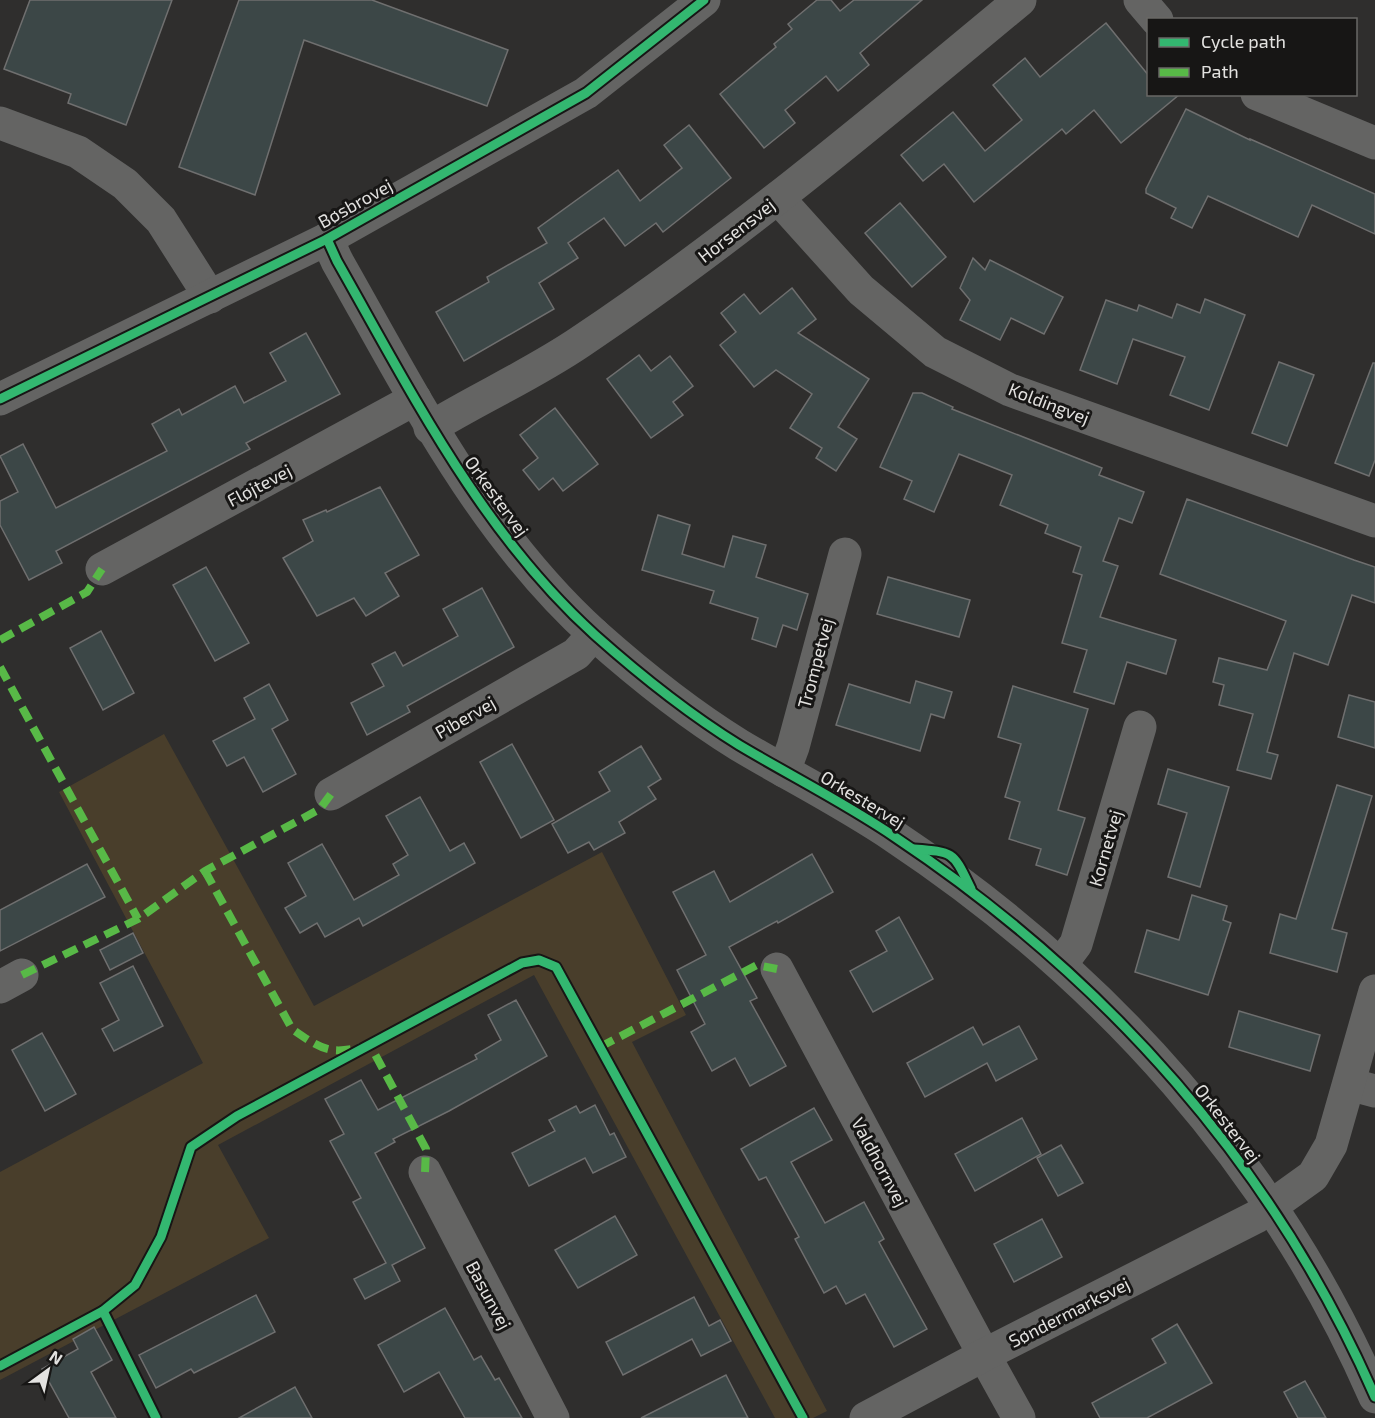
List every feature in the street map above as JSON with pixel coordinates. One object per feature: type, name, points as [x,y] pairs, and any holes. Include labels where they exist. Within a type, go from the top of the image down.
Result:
[{"type":"street","name":"Bøsbrovej","points":[[0,399],[327,239],[586,93],[704,0]]},
{"type":"street","name":"Horsensvej","points":[[430,429],[577,344],[710,251],[870,124],[1020,0]]},
{"type":"street","points":[[1140,0],[1155,18]]},
{"type":"street","points":[[1262,96],[1375,143]]},
{"type":"street","points":[[0,123],[78,152],[125,184],[161,220],[210,297]]},
{"type":"street","name":"Koldingvej","points":[[778,198],[861,290],[935,352],[1010,390],[1375,522]]},
{"type":"street","name":"Orkestervej","points":[[327,239],[430,429],[503,534],[548,588],[594,634],[689,710],[735,742],[894,836],[983,900],[1061,964],[1102,1002],[1162,1066],[1232,1152],[1271,1206],[1304,1256],[1375,1397]]},
{"type":"street","name":"Fløjtevej","points":[[102,569],[415,399]]},
{"type":"street","name":"Trompetvej","points":[[784,771],[793,747],[844,554]]},
{"type":"street","name":"Pibervej","points":[[331,794],[576,654],[594,634]]},
{"type":"street","name":"Kornetvej","points":[[1061,964],[1076,944],[1140,727]]},
{"type":"street","name":"Valdhornvej","points":[[777,969],[1019,1418]]},
{"type":"street","name":"Søndermarksvej","points":[[866,1418],[984,1355],[1256,1217],[1312,1176],[1362,1087],[1375,991]]},
{"type":"street","name":"Basunvej","points":[[425,1172],[553,1418]]},
{"type":"shaded area","points":[[164,734],[314,1006],[602,852],[686,1015],[632,1042],[827,1411],[813,1418],[775,1418],[534,975],[218,1145],[269,1238],[0,1380],[0,1172],[203,1063],[59,792]]},
{"type":"building","points":[[30,0],[172,0],[126,125],[68,103],[71,94],[4,69]]},
{"type":"building","points":[[239,0],[372,0],[508,50],[487,106],[304,40],[255,195],[179,167]]},
{"type":"building","points":[[817,0],[831,0],[840,11],[854,0],[922,0],[860,53],[869,65],[838,91],[826,76],[785,110],[795,123],[764,148],[720,94],[776,47],[774,44],[792,29],[788,24]]},
{"type":"building","points":[[1106,23],[1147,74],[1147,96],[1178,96],[1121,143],[1094,110],[1066,134],[1062,129],[974,202],[944,164],[923,181],[901,155],[953,112],[985,151],[1022,120],[993,85],[1025,58],[1040,77]]},
{"type":"building","points":[[1186,109],[1250,140],[1375,194],[1375,234],[1312,205],[1298,237],[1208,196],[1192,228],[1171,218],[1176,208],[1146,193],[1146,189]]},
{"type":"building","points":[[689,125],[731,178],[663,232],[656,223],[625,246],[604,218],[568,243],[578,258],[539,283],[554,309],[464,361],[436,312],[489,282],[487,277],[547,243],[538,228],[618,170],[640,201],[682,168],[664,145]]},
{"type":"building","points":[[900,203],[946,257],[912,287],[865,233]]},
{"type":"building","points":[[973,258],[985,270],[990,260],[1063,297],[1044,334],[1011,318],[1000,340],[960,320],[970,300],[960,288]]},
{"type":"building","points":[[792,288],[816,319],[798,333],[869,379],[838,427],[857,439],[836,471],[816,458],[822,448],[790,428],[812,394],[776,370],[754,387],[720,345],[736,332],[721,313],[744,294],[760,314]]},
{"type":"building","points":[[1205,299],[1245,315],[1209,410],[1170,395],[1185,357],[1133,339],[1117,384],[1080,370],[1106,300],[1137,311],[1139,305],[1172,318],[1177,304],[1200,313]]},
{"type":"building","points":[[306,333],[340,394],[246,443],[250,449],[56,551],[62,563],[29,580],[0,525],[0,501],[18,492],[0,456],[23,444],[56,508],[167,451],[152,424],[179,409],[182,415],[235,386],[244,403],[286,381],[270,353]]},
{"type":"building","points":[[639,355],[651,371],[670,356],[693,386],[673,402],[683,415],[651,438],[607,379]]},
{"type":"building","points":[[1279,362],[1314,375],[1287,446],[1252,433]]},
{"type":"building","points":[[1373,363],[1375,363],[1375,460],[1369,476],[1335,463]]},
{"type":"building","points":[[913,393],[922,393],[953,407],[952,409],[1102,468],[1099,475],[1144,492],[1132,523],[1119,518],[1103,561],[1118,566],[1100,617],[1176,640],[1166,674],[1127,662],[1114,704],[1074,692],[1087,650],[1062,643],[1082,575],[1073,572],[1081,547],[1045,533],[1048,525],[1000,505],[1012,475],[959,454],[934,512],[904,499],[912,481],[880,467]]},
{"type":"building","points":[[555,408],[598,464],[563,491],[553,478],[539,490],[523,470],[538,458],[520,435]]},
{"type":"building","points":[[380,487],[419,555],[385,573],[399,596],[366,616],[354,598],[317,616],[283,558],[313,541],[303,520],[326,510],[327,512]]},
{"type":"building","points":[[1187,499],[1375,567],[1375,603],[1352,595],[1328,665],[1294,653],[1267,752],[1278,755],[1271,779],[1237,770],[1253,714],[1219,705],[1224,685],[1213,682],[1219,658],[1267,670],[1286,621],[1160,574]]},
{"type":"building","points":[[658,515],[690,525],[682,554],[724,567],[733,536],[766,545],[756,577],[808,594],[797,630],[783,625],[776,647],[752,639],[758,618],[710,603],[714,591],[642,570]]},
{"type":"building","points":[[206,567],[249,643],[215,661],[173,585]]},
{"type":"building","points":[[888,577],[970,600],[959,637],[877,614]]},
{"type":"building","points":[[482,588],[514,647],[407,706],[410,712],[367,735],[351,703],[384,686],[372,664],[395,652],[403,666],[458,636],[443,609]]},
{"type":"building","points":[[101,631],[134,693],[103,710],[70,648]]},
{"type":"building","points":[[916,681],[952,692],[944,718],[931,714],[920,751],[836,725],[849,684],[910,703]]},
{"type":"building","points":[[269,684],[288,720],[272,729],[296,774],[263,792],[244,757],[227,766],[213,741],[255,719],[244,698]]},
{"type":"building","points":[[1013,686],[1088,709],[1058,810],[1085,818],[1067,875],[1036,865],[1041,849],[1009,839],[1020,802],[1005,797],[1021,744],[998,737]]},
{"type":"building","points":[[1349,695],[1375,702],[1375,748],[1338,737]]},
{"type":"building","points":[[512,744],[554,820],[521,838],[480,762]]},
{"type":"building","points":[[641,746],[661,779],[648,787],[656,799],[619,822],[625,833],[594,850],[589,842],[568,853],[552,824],[610,791],[599,772]]},
{"type":"building","points":[[1168,769],[1229,787],[1200,887],[1168,877],[1187,813],[1158,804]]},
{"type":"building","points":[[1337,785],[1372,796],[1332,929],[1347,933],[1337,972],[1270,953],[1280,914],[1296,919]]},
{"type":"building","points":[[420,797],[450,851],[464,843],[475,863],[363,926],[359,918],[325,937],[317,923],[300,933],[285,908],[306,896],[288,863],[322,844],[354,900],[399,875],[393,864],[408,855],[386,816]]},
{"type":"building","points":[[812,854],[833,892],[729,947],[757,998],[750,1001],[786,1066],[750,1086],[735,1058],[712,1071],[691,1032],[705,1024],[677,970],[706,955],[673,892],[714,871],[730,902]]},
{"type":"building","points":[[87,864],[105,897],[0,951],[0,910]]},
{"type":"building","points":[[1192,895],[1227,906],[1223,920],[1231,923],[1208,995],[1135,972],[1147,930],[1179,940]]},
{"type":"building","points":[[899,917],[933,979],[873,1012],[850,971],[887,951],[876,931]]},
{"type":"building","points":[[133,933],[143,953],[110,970],[100,950]]},
{"type":"building","points":[[133,966],[163,1026],[114,1051],[102,1029],[119,1020],[100,983]]},
{"type":"building","points":[[516,1000],[547,1056],[449,1111],[393,1139],[395,1142],[375,1153],[425,1248],[392,1265],[400,1281],[365,1299],[354,1279],[386,1263],[353,1202],[361,1198],[330,1141],[344,1134],[325,1099],[361,1080],[378,1110],[477,1059],[475,1055],[501,1040],[488,1015]]},
{"type":"building","points":[[1239,1011],[1320,1035],[1310,1071],[1229,1047]]},
{"type":"building","points":[[1019,1026],[1037,1059],[996,1081],[987,1063],[925,1097],[907,1063],[973,1027],[983,1045]]},
{"type":"building","points":[[42,1033],[76,1094],[45,1111],[12,1050]]},
{"type":"building","points":[[595,1105],[610,1135],[614,1133],[626,1157],[593,1173],[585,1158],[529,1186],[512,1153],[555,1131],[549,1120],[576,1106],[580,1113]]},
{"type":"building","points":[[814,1108],[832,1140],[791,1162],[825,1223],[864,1202],[884,1239],[879,1242],[927,1329],[894,1347],[865,1294],[846,1304],[836,1286],[824,1293],[795,1239],[799,1237],[766,1177],[759,1180],[741,1149]]},
{"type":"building","points":[[1022,1118],[1041,1154],[975,1191],[955,1154]]},
{"type":"building","points":[[1061,1145],[1083,1183],[1058,1196],[1037,1158]]},
{"type":"building","points":[[615,1216],[637,1255],[578,1288],[555,1250]]},
{"type":"building","points":[[1042,1219],[1062,1257],[1014,1282],[994,1244]]},
{"type":"building","points":[[256,1295],[275,1332],[194,1373],[191,1369],[156,1388],[139,1355]]},
{"type":"building","points":[[694,1297],[709,1326],[720,1320],[731,1341],[701,1356],[692,1339],[623,1375],[606,1342]]},
{"type":"building","points":[[445,1308],[474,1360],[481,1356],[495,1380],[499,1378],[522,1418],[465,1418],[439,1372],[404,1392],[378,1345]]},
{"type":"building","points":[[1177,1324],[1212,1383],[1147,1418],[1100,1418],[1092,1403],[1166,1363],[1152,1339]]},
{"type":"building","points":[[94,1327],[112,1360],[91,1372],[116,1418],[69,1418],[42,1369],[78,1349],[73,1339]]},
{"type":"building","points":[[726,1375],[748,1418],[641,1418]]},
{"type":"building","points":[[1305,1381],[1326,1418],[1298,1418],[1284,1392]]},
{"type":"building","points":[[295,1387],[312,1418],[239,1418]]},
{"type":"marked path","points":[[0,640],[87,592],[102,569]]},
{"type":"marked path","points":[[0,667],[138,919]]},
{"type":"marked path","points":[[22,975],[138,919],[205,871],[320,809],[331,794]]},
{"type":"marked path","points":[[205,871],[292,1029],[313,1043],[329,1049],[346,1050],[370,1045],[426,1149],[425,1172]]},
{"type":"marked path","points":[[600,1047],[757,965],[777,969]]},
{"type":"cycle path","points":[[0,399],[327,239],[586,93],[704,0]]},
{"type":"cycle path","points":[[327,239],[393,361],[451,459],[517,552],[554,595],[612,650],[702,720],[739,745],[895,837],[972,892],[1044,951],[1113,1015],[1176,1082],[1234,1155],[1287,1231],[1334,1312],[1375,1397]]},
{"type":"cycle path","points":[[914,849],[938,851],[951,856],[971,889]]},
{"type":"cycle path","points":[[0,1366],[103,1311],[135,1285],[161,1237],[191,1147],[237,1116],[522,963],[539,960],[556,967],[803,1418]]},
{"type":"cycle path","points":[[103,1311],[156,1418]]}]
